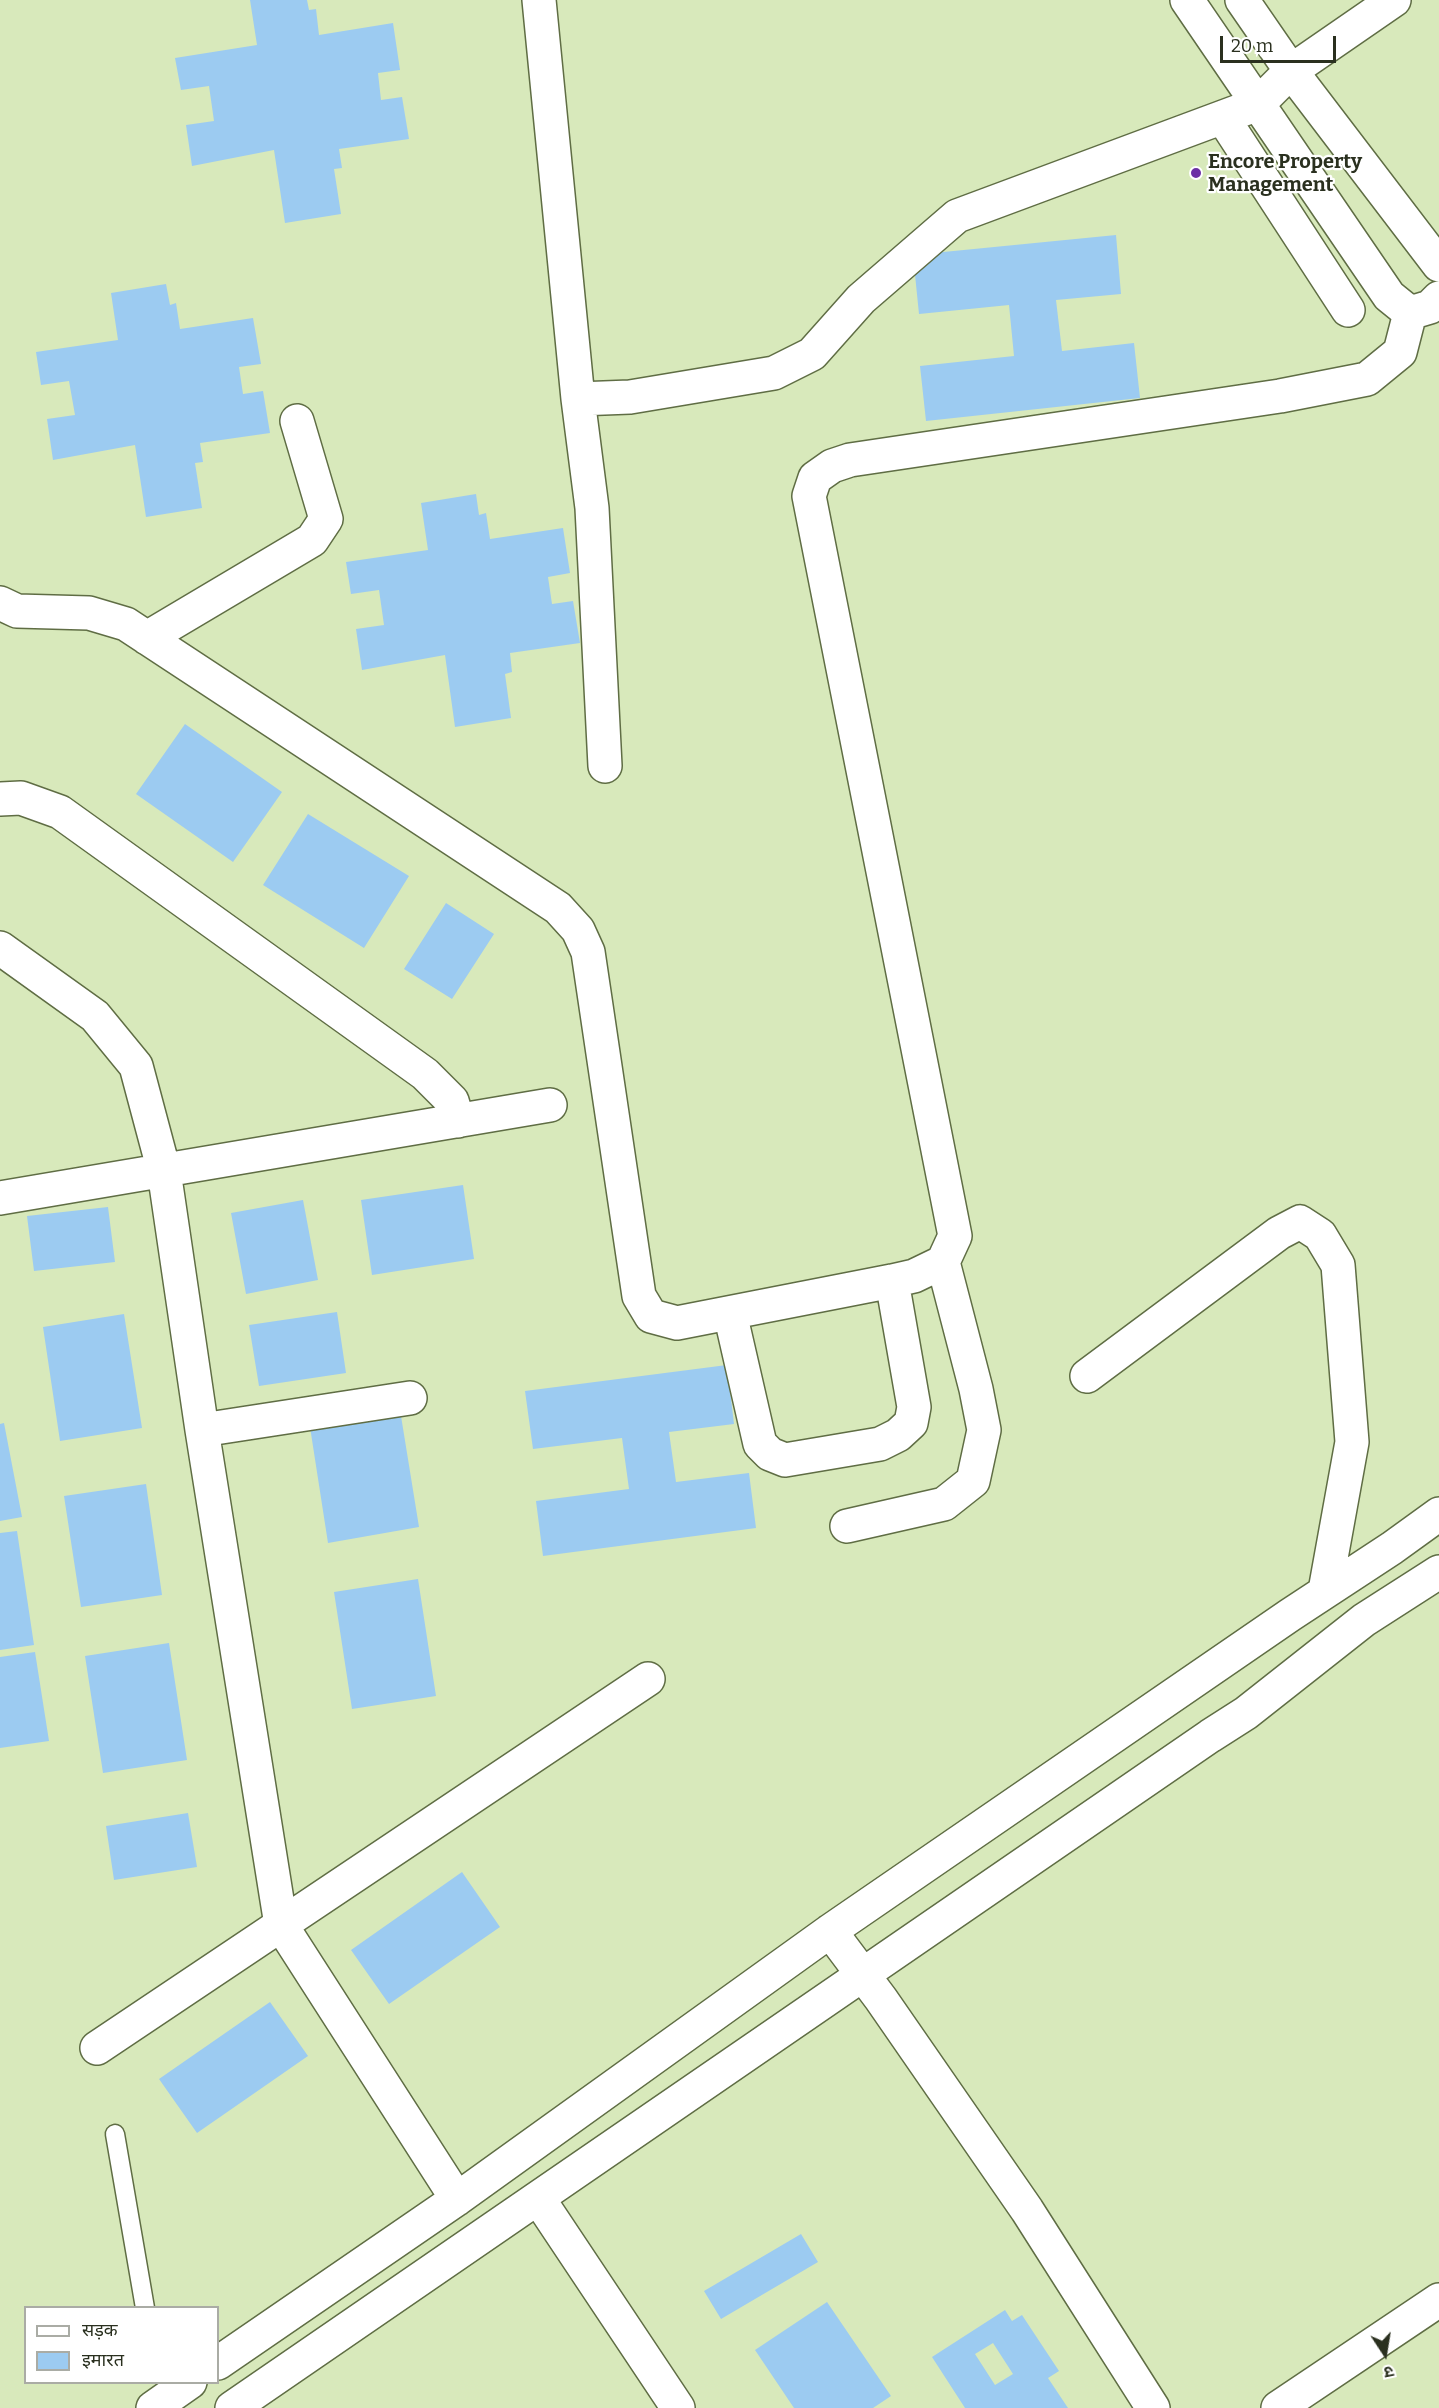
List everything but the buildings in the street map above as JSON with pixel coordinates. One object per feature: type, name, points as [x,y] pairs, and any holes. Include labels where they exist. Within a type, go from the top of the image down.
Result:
[{"type":"street","points":[[539,0],[578,399],[592,508],[605,766]]},
{"type":"street","points":[[1187,0],[1389,296],[1410,313]]},
{"type":"street","points":[[1242,0],[1291,71],[1439,265]]},
{"type":"street","points":[[578,399],[630,397],[774,373],[812,354],[861,298],[957,216],[1258,104],[1291,71],[1394,0]]},
{"type":"street","points":[[1223,118],[1348,310]]},
{"type":"street","points":[[1410,313],[1430,307],[1439,298]]},
{"type":"street","points":[[847,1526],[944,1504],[973,1481],[984,1430],[976,1389],[943,1262],[955,1236],[809,496],[814,478],[832,466],[850,460],[1280,396],[1367,379],[1400,352],[1410,313]]},
{"type":"street","points":[[147,638],[312,540],[326,519],[297,421]]},
{"type":"street","points":[[0,603],[17,611],[89,613],[126,624],[558,908],[578,930],[588,952],[639,1296],[651,1316],[676,1323],[914,1276],[943,1262]]},
{"type":"street","points":[[0,799],[21,798],[60,812],[424,1074],[452,1101],[458,1121]]},
{"type":"street","points":[[0,948],[94,1016],[136,1066],[164,1171],[202,1430],[281,1925],[457,2199]]},
{"type":"street","points":[[0,1198],[550,1105]]},
{"type":"street","points":[[1087,1376],[1279,1233],[1300,1222],[1320,1234],[1338,1265],[1352,1442],[1325,1592]]},
{"type":"street","points":[[730,1313],[760,1444],[770,1454],[785,1460],[880,1444],[898,1436],[911,1423],[914,1407],[892,1281]]},
{"type":"street","points":[[202,1430],[410,1398]]},
{"type":"street","points":[[219,2362],[457,2199],[830,1931],[1439,1514]]},
{"type":"street","points":[[232,2408],[1246,1713],[1365,1620],[1439,1572]]},
{"type":"street","points":[[97,2048],[648,1679]]},
{"type":"street","points":[[830,1931],[1027,2210],[1153,2408]]},
{"type":"street","points":[[538,2198],[678,2408]]},
{"type":"street","points":[[1278,2408],[1439,2300]]},
{"type":"street","points":[[157,2398],[186,2384]]},
{"type":"lane","points":[[115,2134],[145,2306]]},
{"type":"place","name":"Encore Property Management","points":[[1196,173]]}]
